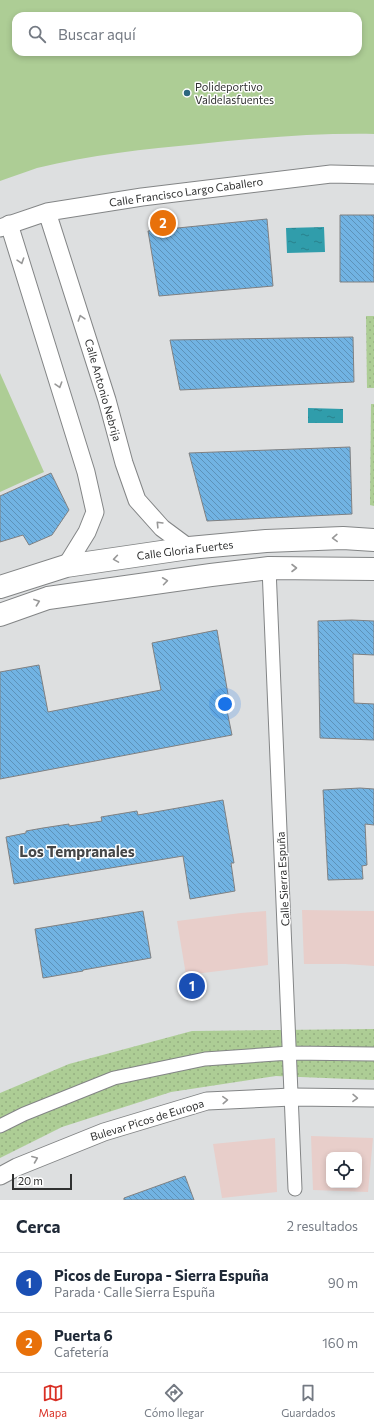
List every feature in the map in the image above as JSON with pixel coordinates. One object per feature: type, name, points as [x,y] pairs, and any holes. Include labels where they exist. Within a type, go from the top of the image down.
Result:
[{"type":"main road","name":"Calle Gloria Fuertes","points":[[0,587],[66,566],[189,548],[266,540],[343,538],[374,540]]},
{"type":"main road","points":[[0,616],[48,598],[211,575],[268,568],[374,569]]},
{"type":"street","name":"Calle Francisco Largo Caballero","points":[[4,226],[47,212],[142,197],[331,174],[374,175]]},
{"type":"street","name":"Calle Antonio Nebrija","points":[[47,212],[105,393],[124,463],[137,500],[162,528],[189,548]]},
{"type":"street","points":[[4,226],[86,472],[94,512],[87,532],[66,566]]},
{"type":"street","name":"Calle Sierra Espuña","points":[[268,568],[295,1189]]},
{"type":"street","points":[[0,1126],[24,1114],[114,1078],[205,1059],[290,1053],[374,1054]]},
{"type":"street","name":"Bulevar Picos de Europa","points":[[0,1176],[17,1167],[104,1132],[207,1100],[292,1096],[374,1098]]},
{"type":"shaded area","points":[[302,910],[374,911],[374,966],[304,964]]},
{"type":"shaded area","points":[[266,911],[268,965],[186,975],[177,921]]},
{"type":"shaded area","points":[[311,1136],[373,1138],[368,1192],[313,1190]]},
{"type":"shaded area","points":[[275,1138],[277,1192],[222,1198],[213,1144]]},
{"type":"green space","name":"Polideportivo Valdelasfuentes","points":[[0,0],[374,0],[374,134],[286,136],[138,150],[57,163],[37,168],[0,181]]},
{"type":"green space","points":[[366,316],[374,316],[374,388],[367,388]]},
{"type":"green space","points":[[0,373],[44,472],[0,492]]},
{"type":"green space","points":[[371,404],[374,404],[374,506],[370,505]]},
{"type":"green space","points":[[374,1029],[374,1080],[276,1076],[171,1092],[62,1127],[0,1158],[0,1093],[69,1064],[192,1031]]},
{"type":"water","points":[[324,227],[325,252],[287,253],[286,228]]},
{"type":"water","points":[[308,408],[343,409],[343,423],[308,423]]},
{"type":"building","points":[[340,215],[374,215],[374,282],[340,282]]},
{"type":"building","points":[[267,219],[273,286],[159,296],[148,231]]},
{"type":"building","points":[[353,337],[354,382],[180,390],[170,340]]},
{"type":"building","points":[[350,447],[352,514],[207,521],[189,453]]},
{"type":"building","points":[[51,473],[69,510],[52,535],[29,545],[23,535],[0,542],[0,496]]},
{"type":"building","points":[[318,621],[374,621],[374,655],[353,654],[354,703],[374,704],[374,740],[320,738]]},
{"type":"building","points":[[217,630],[230,706],[226,706],[232,735],[0,779],[0,672],[39,665],[48,712],[161,690],[152,643]]},
{"type":"building","points":[[360,788],[374,789],[374,825],[365,824],[367,865],[362,866],[363,879],[328,880],[323,790]]},
{"type":"building","points":[[223,800],[234,863],[231,863],[235,891],[190,899],[183,856],[14,884],[6,837],[43,828],[102,821],[101,817],[137,811],[138,815]]},
{"type":"building","points":[[143,911],[151,958],[43,978],[35,929]]},
{"type":"building","points":[[185,1176],[194,1200],[124,1200],[124,1198]]},
{"type":"place","name":"Polideportivo Valdelasfuentes","points":[[187,93]]},
{"type":"place","name":"Puerta 6","points":[[163,223]]},
{"type":"place","name":"Picos de Europa - Sierra Espuña","points":[[192,986]]},
{"type":"district","name":"Los Tempranales","points":[[77,852]]}]
